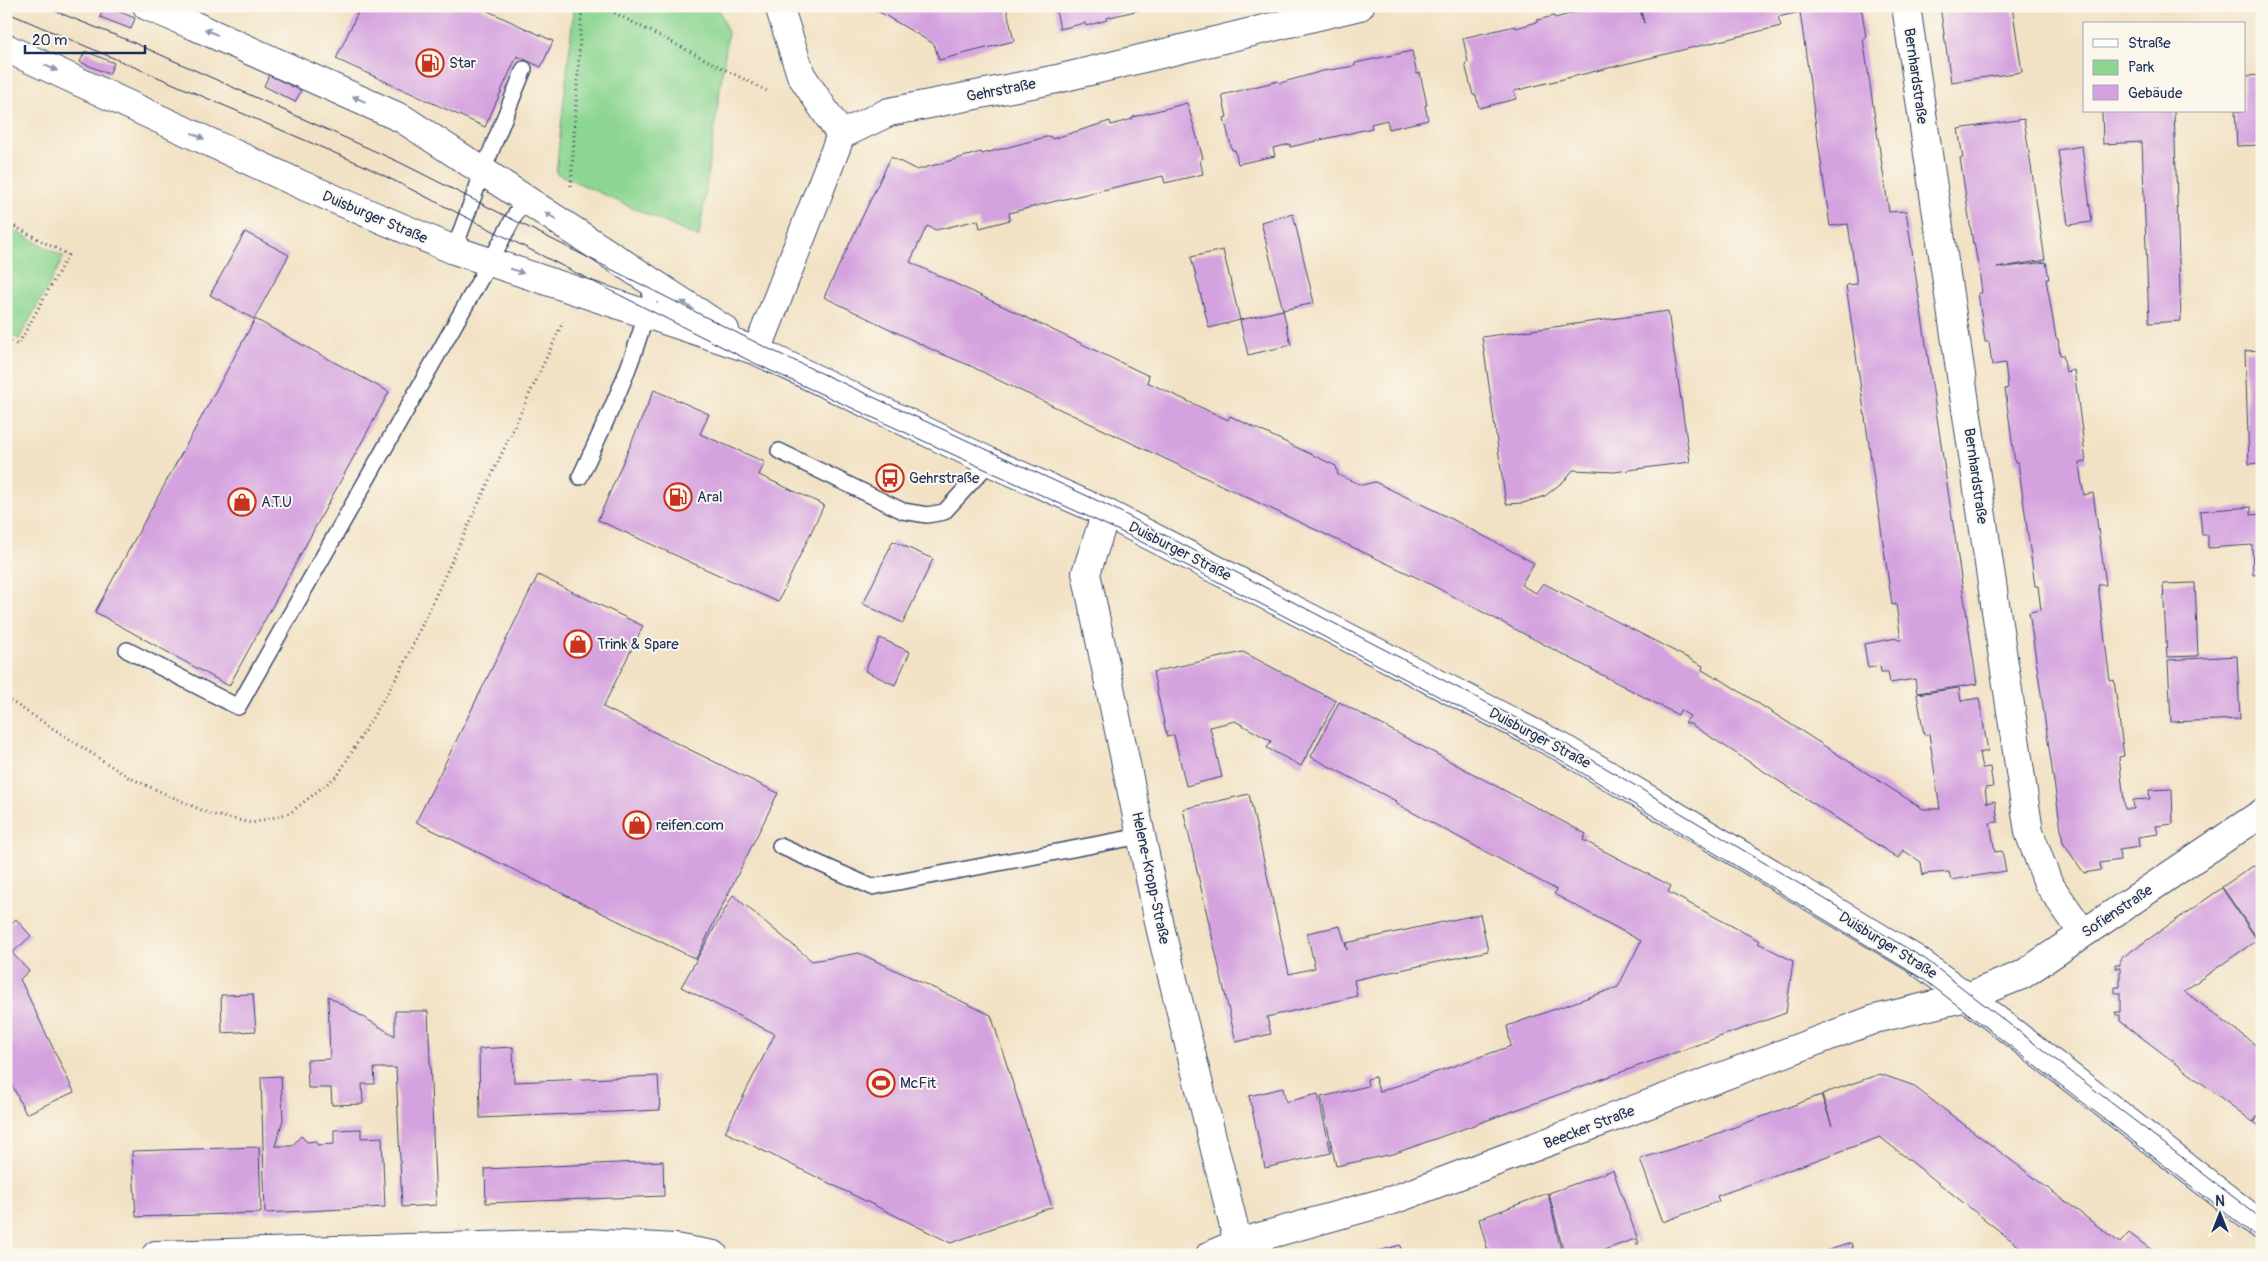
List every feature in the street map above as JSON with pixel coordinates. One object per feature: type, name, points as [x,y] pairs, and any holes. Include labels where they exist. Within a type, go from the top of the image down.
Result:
[{"type":"street","name":"Duisburger Straße","points":[[147,6],[403,119],[757,351]]},
{"type":"street","points":[[757,351],[841,135],[801,75],[779,6]]},
{"type":"street","name":"Gehrstraße","points":[[841,135],[889,112],[1057,79],[1360,6]]},
{"type":"street","name":"Bernhardstraße","points":[[1906,6],[2029,832],[2048,883],[2083,934]]},
{"type":"street","name":"Duisburger Straße","points":[[6,48],[304,186],[454,250],[757,351],[990,462],[1106,513],[1561,747],[1914,959],[1967,997],[2262,1226]]},
{"type":"street","name":"Helene-Kropp-Straße","points":[[1106,513],[1086,572],[1161,931],[1238,1242]]},
{"type":"street","name":"Sofienstraße","points":[[1967,997],[2022,975],[2262,813]]},
{"type":"street","name":"Beecker Straße","points":[[1210,1255],[1238,1242],[1396,1199],[1875,1018],[1967,997]]},
{"type":"street","points":[[156,1255],[587,1243],[675,1248],[714,1255]]},
{"type":"lane","points":[[454,250],[482,171],[524,69]]},
{"type":"lane","points":[[127,650],[238,707],[490,262],[524,198]]},
{"type":"lane","points":[[580,478],[621,389],[653,283]]},
{"type":"lane","points":[[779,451],[903,511],[927,515],[944,512],[990,462]]},
{"type":"lane","points":[[780,846],[872,887],[1142,836]]},
{"type":"path","points":[[563,224],[572,182],[582,6]]},
{"type":"path","points":[[601,6],[774,94]]},
{"type":"path","points":[[6,222],[68,255],[18,345],[6,338]]},
{"type":"path","points":[[6,698],[128,777],[210,814],[252,823],[290,813],[338,775],[400,672],[577,291]]},
{"type":"green space","points":[[574,6],[718,6],[728,33],[699,238],[556,173]]},
{"type":"green space","points":[[6,226],[64,257],[19,339],[6,332]]},
{"type":"building","points":[[104,6],[135,18],[131,29],[100,17]]},
{"type":"building","name":"Star","points":[[361,6],[477,6],[553,41],[541,67],[517,56],[485,127],[336,59]]},
{"type":"building","points":[[869,6],[1006,6],[1014,41],[939,60],[934,44]]},
{"type":"building","points":[[1055,6],[1152,7],[1106,18],[1107,20],[1086,26],[1085,23],[1060,29]]},
{"type":"building","points":[[1599,6],[1639,6],[1644,23],[1640,6],[1861,6],[1866,37],[1863,38],[1889,212],[1906,211],[1977,684],[1917,693],[1915,679],[1890,683],[1888,672],[1881,672],[1880,666],[1868,668],[1864,644],[1897,638],[1901,640],[1896,604],[1892,605],[1846,285],[1857,284],[1848,224],[1830,226],[1800,12],[1778,17],[1781,26],[1514,91],[1516,99],[1479,108],[1476,95],[1473,95],[1465,64],[1468,62],[1463,38],[1515,26],[1516,28],[1537,22],[1537,20],[1554,16],[1555,18]]},
{"type":"building","points":[[1940,6],[2012,6],[2022,72],[1951,82]]},
{"type":"building","points":[[85,51],[114,63],[109,74],[80,62]]},
{"type":"building","points":[[1412,51],[1417,74],[1420,73],[1427,105],[1425,105],[1428,120],[1389,129],[1387,120],[1371,124],[1372,128],[1290,147],[1290,144],[1273,148],[1275,156],[1238,164],[1235,150],[1232,150],[1224,118],[1227,117],[1222,95],[1278,81],[1280,83],[1323,71],[1355,66],[1355,63]]},
{"type":"building","points":[[269,75],[301,91],[295,102],[264,86]]},
{"type":"building","points":[[2262,75],[2262,145],[2237,146],[2235,112],[2246,112],[2246,76]]},
{"type":"building","points":[[1187,103],[1203,158],[1200,160],[1203,174],[1165,183],[1163,176],[1052,202],[1009,213],[1010,220],[980,228],[978,220],[936,230],[927,226],[910,262],[1149,376],[1147,382],[1228,420],[1230,416],[1336,466],[1338,475],[1362,485],[1375,482],[1450,518],[1534,563],[1521,585],[1536,593],[1543,583],[1703,666],[1702,670],[1717,677],[1923,809],[1940,809],[1929,734],[1924,735],[1917,694],[1959,688],[1961,701],[1979,698],[1988,751],[1979,753],[1982,768],[1990,767],[1993,787],[1985,788],[1987,803],[1995,801],[1998,822],[1990,823],[1995,852],[2002,851],[2006,871],[1951,880],[1949,872],[1924,874],[1923,876],[1921,862],[1903,850],[1898,858],[1689,723],[1685,723],[1690,716],[1680,710],[1678,715],[1420,579],[824,297],[891,157],[917,170],[981,152],[982,154],[1050,136],[1052,139],[1110,121],[1111,125],[1132,119],[1133,117]]},
{"type":"building","points":[[2102,112],[2174,112],[2181,321],[2149,323],[2142,142],[2103,144]]},
{"type":"building","points":[[2024,119],[2045,260],[1997,268],[2046,262],[2049,279],[2046,279],[2060,355],[2063,355],[2066,372],[2074,370],[2086,462],[2079,463],[2081,479],[2084,495],[2093,493],[2106,585],[2098,585],[2110,681],[2114,680],[2124,756],[2119,757],[2125,809],[2134,809],[2133,800],[2150,799],[2149,790],[2172,789],[2173,824],[2156,826],[2158,834],[2138,837],[2139,847],[2119,850],[2120,860],[2100,863],[2101,870],[2084,873],[2063,843],[2029,612],[2041,610],[2038,586],[2035,586],[2018,462],[2015,463],[2005,389],[2008,388],[2005,363],[1992,365],[1989,342],[1985,342],[1978,293],[1982,293],[1979,270],[1973,244],[1960,158],[1963,158],[1958,129]]},
{"type":"building","points":[[2082,146],[2092,222],[2068,225],[2058,150]]},
{"type":"building","points":[[1293,214],[1314,303],[1283,310],[1261,222]]},
{"type":"building","points":[[245,232],[289,255],[254,319],[210,295]]},
{"type":"building","points":[[1223,250],[1240,320],[1209,328],[1191,257]]},
{"type":"building","points":[[1283,310],[1291,345],[1248,355],[1240,320]]},
{"type":"building","points":[[1668,311],[1690,462],[1614,472],[1573,470],[1565,480],[1545,496],[1523,503],[1506,504],[1482,337]]},
{"type":"building","name":"A.T.U","points":[[255,319],[389,392],[229,686],[95,612]]},
{"type":"building","points":[[2262,350],[2262,463],[2249,464],[2245,351]]},
{"type":"building","name":"Aral","points":[[654,390],[709,414],[700,434],[765,462],[759,475],[824,505],[778,602],[598,520]]},
{"type":"building","points":[[2251,507],[2251,515],[2262,514],[2262,574],[2253,575],[2252,545],[2208,548],[2208,535],[2202,535],[2200,511]]},
{"type":"building","points":[[893,541],[933,559],[903,623],[863,604]]},
{"type":"building","points":[[538,575],[643,626],[603,707],[778,793],[696,959],[416,822]]},
{"type":"building","points":[[2195,583],[2198,656],[2167,657],[2163,584]]},
{"type":"building","points":[[880,638],[910,652],[895,685],[865,671]]},
{"type":"building","points":[[1243,652],[1336,701],[1301,766],[1267,748],[1271,741],[1235,721],[1210,727],[1222,777],[1186,786],[1174,735],[1167,737],[1153,672]]},
{"type":"building","points":[[2237,656],[2240,719],[2171,722],[2168,660]]},
{"type":"building","points":[[1339,702],[1586,834],[1583,840],[1671,886],[1668,892],[1760,941],[1758,943],[1793,961],[1786,1013],[1393,1154],[1336,1166],[1321,1097],[1368,1086],[1367,1079],[1375,1077],[1379,1092],[1511,1046],[1507,1026],[1618,987],[1641,941],[1554,894],[1557,890],[1395,803],[1396,801],[1311,757]]},
{"type":"building","points":[[1249,794],[1289,974],[1315,968],[1307,933],[1340,926],[1347,950],[1346,943],[1480,914],[1488,951],[1354,980],[1357,996],[1267,1017],[1271,1034],[1236,1042],[1183,809]]},
{"type":"building","points":[[2262,860],[2262,941],[2260,942],[2222,887]]},
{"type":"building","points":[[2222,888],[2257,940],[2184,991],[2262,1050],[2262,1111],[2253,1122],[2120,1021],[2120,1015],[2116,1015],[2115,1012],[2120,1012],[2120,993],[2115,993],[2115,987],[2120,987],[2120,968],[2115,968],[2115,965],[2120,965],[2120,959]]},
{"type":"building","name":"McFit","points":[[733,895],[812,961],[859,953],[991,1015],[1052,1207],[951,1243],[725,1132],[775,1034],[681,987]]},
{"type":"building","points":[[16,919],[31,936],[12,953],[29,971],[20,979],[74,1092],[26,1114],[6,1072],[6,928]]},
{"type":"building","points":[[253,994],[256,1031],[222,1033],[221,995]]},
{"type":"building","points":[[328,996],[395,1036],[395,1011],[428,1011],[436,1205],[402,1207],[396,1068],[374,1068],[375,1084],[362,1084],[363,1104],[332,1105],[331,1088],[308,1088],[307,1060],[330,1059]]},
{"type":"building","points":[[513,1047],[514,1082],[658,1076],[660,1110],[480,1118],[479,1049]]},
{"type":"building","points":[[1880,1074],[1912,1085],[2120,1243],[2129,1233],[2158,1255],[2030,1255],[1880,1137],[1717,1196],[1719,1201],[1663,1222],[1640,1159],[1697,1141],[1821,1095],[1832,1126],[1822,1094]]},
{"type":"building","points":[[281,1076],[283,1120],[275,1146],[292,1146],[301,1136],[307,1142],[317,1141],[317,1145],[334,1144],[334,1130],[361,1129],[361,1138],[382,1137],[385,1207],[265,1213],[261,1077]]},
{"type":"building","points":[[1283,1088],[1286,1102],[1318,1094],[1331,1153],[1265,1168],[1249,1096]]},
{"type":"building","points":[[2262,1112],[2262,1128],[2254,1122]]},
{"type":"building","points":[[259,1147],[261,1213],[136,1217],[132,1151]]},
{"type":"building","points":[[663,1161],[664,1196],[486,1203],[485,1169]]},
{"type":"building","points":[[1613,1170],[1639,1243],[1637,1245],[1635,1239],[1590,1255],[1564,1255],[1549,1193]]},
{"type":"building","points":[[1548,1193],[1562,1255],[1489,1255],[1479,1219]]},
{"type":"building","points":[[1851,1243],[1855,1255],[1816,1255],[1816,1254]]},
{"type":"building","points":[[1400,1245],[1403,1255],[1368,1255],[1368,1254]]},
{"type":"tram line","points":[[42,6],[130,41],[399,162],[767,348],[1109,506],[1564,743],[1925,959],[2262,1219]]},
{"type":"tram line","points":[[6,12],[365,166],[754,363],[1128,535],[1559,759],[1926,981],[2262,1241]]},
{"type":"place","name":"Star","points":[[430,63]]},
{"type":"place","name":"Gehrstraße","points":[[890,478]]},
{"type":"place","name":"Aral","points":[[678,497]]},
{"type":"place","name":"A.T.U","points":[[242,502]]},
{"type":"place","name":"Trink & Spare","points":[[578,644]]},
{"type":"place","name":"reifen.com","points":[[637,825]]},
{"type":"place","name":"McFit","points":[[881,1083]]}]
